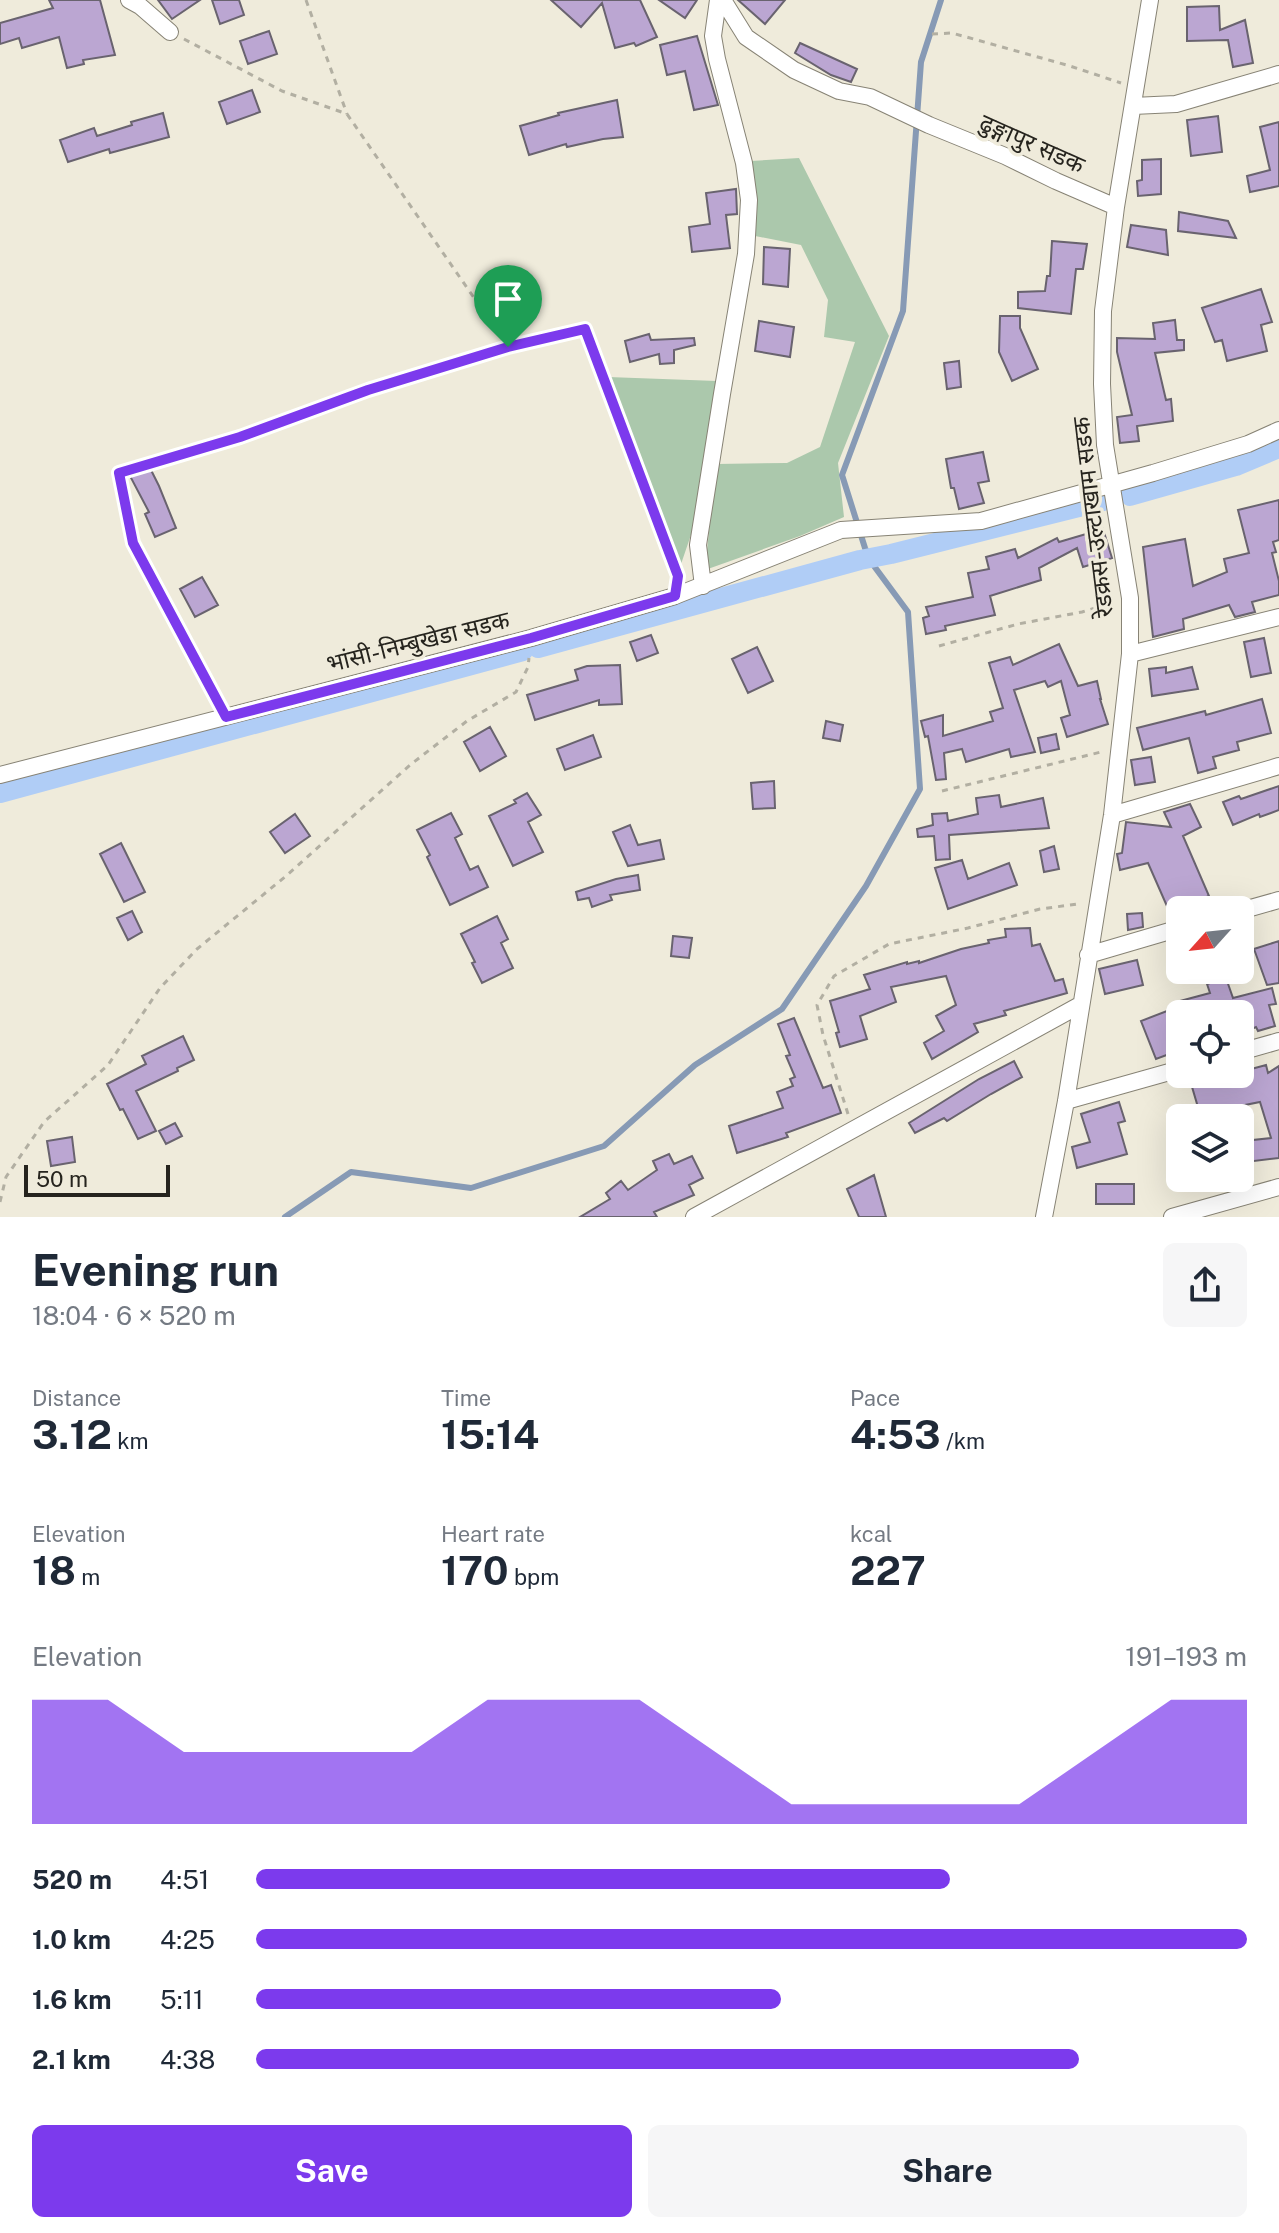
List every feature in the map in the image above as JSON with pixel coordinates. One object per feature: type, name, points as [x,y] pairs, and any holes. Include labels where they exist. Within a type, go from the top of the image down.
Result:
[{"type":"street","points":[[129,0],[170,32]]},
{"type":"street","points":[[703,586],[698,545],[746,254],[749,200],[744,163],[713,36],[721,0]]},
{"type":"street","name":"ढुङ्गापुर सडक","points":[[721,0],[746,37],[794,70],[839,91],[870,97],[1116,207]]},
{"type":"street","name":"रेडक्रस-उल्टाखाम सडक","points":[[1044,1217],[1112,815],[1130,654],[1130,598],[1105,445],[1103,311],[1116,207],[1150,0]]},
{"type":"street","points":[[1133,106],[1176,104],[1279,74]]},
{"type":"street","points":[[1110,484],[1248,444],[1279,430]]},
{"type":"street","name":"भांसी-निम्बुखेडा सडक","points":[[0,775],[531,638],[675,596],[841,530],[981,521],[1110,484]]},
{"type":"street","points":[[1130,654],[1279,617]]},
{"type":"street","points":[[1112,815],[1279,766]]},
{"type":"street","points":[[1254,907],[1279,900]]},
{"type":"street","points":[[1088,955],[1166,932]]},
{"type":"street","points":[[694,1217],[1080,1005]]},
{"type":"street","points":[[1254,1048],[1279,1041]]},
{"type":"street","points":[[1066,1101],[1166,1073]]},
{"type":"street","points":[[1172,1217],[1279,1187]]},
{"type":"lane","points":[[119,473],[133,543],[226,717]]},
{"type":"path","points":[[306,0],[347,114],[508,347]]},
{"type":"path","points":[[170,32],[282,91],[347,114]]},
{"type":"path","points":[[932,34],[952,33],[1136,88]]},
{"type":"path","points":[[119,473],[240,437],[368,390],[508,347],[585,329],[678,576],[675,596]]},
{"type":"path","points":[[939,646],[1130,598]]},
{"type":"path","points":[[0,1202],[6,1177],[44,1122],[108,1065],[160,988],[188,959],[410,765],[467,721],[516,692],[528,667],[531,638]]},
{"type":"path","points":[[942,791],[1120,747]]},
{"type":"path","points":[[853,1129],[823,1035],[817,1005],[834,976],[889,944],[1040,909],[1098,901]]},
{"type":"green space","points":[[799,158],[889,336],[838,463],[844,517],[705,570],[716,464],[787,463],[820,447],[855,342],[824,337],[828,300],[801,245],[755,236],[751,161]]},
{"type":"green space","points":[[608,377],[717,381],[696,520],[679,570],[631,448]]},
{"type":"building","points":[[49,0],[100,0],[115,55],[83,60],[84,64],[67,68],[59,37],[22,48],[19,38],[0,44],[0,23],[53,8]]},
{"type":"building","points":[[158,0],[200,0],[172,19]]},
{"type":"building","points":[[212,0],[239,0],[244,15],[220,24]]},
{"type":"building","points":[[551,0],[640,0],[657,37],[636,46],[634,43],[615,48],[602,3],[581,27]]},
{"type":"building","points":[[659,0],[697,0],[685,18]]},
{"type":"building","points":[[738,0],[785,0],[765,24]]},
{"type":"building","points":[[1219,6],[1220,30],[1245,20],[1253,63],[1233,67],[1228,40],[1187,41],[1187,7]]},
{"type":"building","points":[[269,31],[277,54],[248,64],[240,41]]},
{"type":"building","points":[[697,36],[718,105],[694,110],[685,71],[667,75],[660,45]]},
{"type":"building","points":[[800,43],[857,69],[851,82],[831,75],[795,53]]},
{"type":"building","points":[[252,90],[260,112],[227,124],[219,102]]},
{"type":"building","points":[[617,100],[623,137],[567,147],[566,144],[529,155],[520,126],[558,113]]},
{"type":"building","points":[[163,113],[169,137],[110,153],[109,149],[68,162],[60,140],[94,128],[97,136]]},
{"type":"building","points":[[1218,116],[1222,152],[1191,156],[1187,120]]},
{"type":"building","points":[[1279,122],[1279,186],[1250,192],[1247,176],[1270,170],[1260,127]]},
{"type":"building","points":[[1161,159],[1161,194],[1138,196],[1137,181],[1142,180],[1142,160]]},
{"type":"building","points":[[736,189],[737,214],[726,215],[730,248],[692,252],[689,227],[710,224],[706,193]]},
{"type":"building","points":[[1179,212],[1228,221],[1236,238],[1178,231]]},
{"type":"building","points":[[1131,225],[1166,230],[1168,255],[1127,247]]},
{"type":"building","points":[[1052,241],[1087,244],[1083,269],[1076,269],[1071,314],[1018,308],[1018,292],[1045,291],[1047,276],[1050,276]]},
{"type":"building","points":[[764,247],[790,249],[788,287],[763,284]]},
{"type":"building","points":[[1261,289],[1272,322],[1261,325],[1267,351],[1227,361],[1222,340],[1215,342],[1202,308]]},
{"type":"building","points":[[1000,316],[1020,316],[1020,328],[1038,369],[1012,381],[999,352]]},
{"type":"building","points":[[1175,320],[1177,340],[1184,340],[1184,350],[1155,353],[1166,400],[1171,399],[1173,421],[1137,426],[1139,441],[1120,443],[1117,417],[1132,415],[1117,352],[1117,338],[1155,339],[1153,323]]},
{"type":"building","points":[[759,321],[794,327],[790,357],[755,351]]},
{"type":"building","points":[[649,334],[651,340],[694,338],[695,345],[674,350],[674,363],[660,364],[659,354],[630,362],[625,341]]},
{"type":"building","points":[[959,361],[961,387],[947,389],[944,363]]},
{"type":"building","points":[[983,452],[989,481],[978,483],[984,503],[959,509],[954,488],[951,488],[946,459]]},
{"type":"building","points":[[149,466],[176,528],[155,537],[145,514],[149,512],[130,476]]},
{"type":"building","points":[[1279,500],[1279,540],[1273,542],[1276,552],[1272,553],[1279,595],[1252,602],[1255,612],[1235,617],[1229,605],[1183,619],[1184,629],[1153,637],[1143,547],[1185,539],[1193,586],[1227,572],[1224,559],[1249,553],[1238,510]]},
{"type":"building","points":[[1103,529],[1112,558],[1083,567],[1077,548],[1039,568],[1041,580],[990,596],[995,615],[945,626],[946,630],[926,634],[923,618],[929,616],[926,607],[973,597],[968,573],[989,569],[986,557],[1015,549],[1018,558],[1057,538],[1059,542]]},
{"type":"building","points":[[202,577],[218,605],[195,617],[180,589]]},
{"type":"building","points":[[651,635],[658,653],[637,661],[630,642]]},
{"type":"building","points":[[1264,638],[1271,673],[1251,677],[1244,642]]},
{"type":"building","points":[[1059,644],[1078,686],[1097,681],[1108,724],[1067,737],[1061,718],[1070,715],[1061,681],[1048,687],[1045,681],[1014,690],[1035,752],[1011,757],[1009,749],[966,762],[962,749],[944,753],[946,779],[936,780],[928,736],[925,737],[921,721],[943,715],[943,736],[993,721],[990,712],[1003,708],[989,663],[1010,657],[1013,665]]},
{"type":"building","points":[[757,647],[773,681],[748,693],[732,659]]},
{"type":"building","points":[[620,665],[622,704],[599,705],[599,700],[535,720],[527,695],[578,680],[575,670],[587,666]]},
{"type":"building","points":[[1166,667],[1166,673],[1192,667],[1198,689],[1152,696],[1149,669]]},
{"type":"building","points":[[1262,699],[1271,733],[1237,742],[1239,750],[1213,757],[1216,768],[1198,773],[1189,738],[1143,750],[1137,728],[1205,711],[1206,715]]},
{"type":"building","points":[[826,721],[843,725],[840,741],[823,738]]},
{"type":"building","points":[[490,727],[506,756],[480,771],[464,742]]},
{"type":"building","points":[[1056,734],[1059,749],[1041,753],[1038,738]]},
{"type":"building","points":[[593,735],[601,757],[565,770],[557,749]]},
{"type":"building","points":[[1151,757],[1155,782],[1135,785],[1131,760]]},
{"type":"building","points":[[774,781],[775,808],[753,809],[751,783]]},
{"type":"building","points":[[1279,786],[1279,810],[1233,825],[1223,802]]},
{"type":"building","points":[[527,793],[541,815],[528,822],[543,852],[513,866],[489,816],[516,803],[514,800]]},
{"type":"building","points":[[999,795],[1001,807],[1043,798],[1049,828],[949,835],[950,859],[936,860],[934,836],[918,837],[917,829],[933,825],[932,814],[947,813],[948,821],[978,814],[976,798]]},
{"type":"building","points":[[1190,804],[1201,827],[1183,836],[1209,896],[1166,896],[1166,904],[1148,863],[1120,870],[1117,854],[1122,853],[1126,822],[1171,827],[1164,812]]},
{"type":"building","points":[[451,813],[462,834],[455,838],[470,870],[478,866],[488,887],[450,905],[417,830]]},
{"type":"building","points":[[295,814],[310,836],[285,853],[270,832]]},
{"type":"building","points":[[630,825],[638,845],[660,840],[664,859],[628,866],[613,832]]},
{"type":"building","points":[[121,843],[145,892],[124,902],[100,854]]},
{"type":"building","points":[[1054,846],[1059,869],[1044,872],[1040,851]]},
{"type":"building","points":[[962,860],[968,879],[1009,863],[1017,885],[948,909],[935,868]]},
{"type":"building","points":[[638,875],[640,890],[610,895],[612,900],[592,907],[589,898],[578,900],[576,892]]},
{"type":"building","points":[[132,911],[142,932],[128,940],[117,918]]},
{"type":"building","points":[[1142,913],[1143,927],[1128,930],[1127,914]]},
{"type":"building","points":[[497,916],[508,939],[501,943],[513,968],[482,983],[461,934]]},
{"type":"building","points":[[1030,928],[1032,946],[1040,944],[1055,981],[1063,979],[1067,993],[1004,1011],[1006,1015],[974,1024],[978,1032],[932,1059],[924,1043],[944,1031],[936,1016],[956,1005],[946,976],[891,987],[896,1002],[860,1016],[867,1039],[840,1047],[830,1001],[870,989],[864,975],[989,943],[988,940],[1006,937],[1005,929]]},
{"type":"building","points":[[673,936],[692,938],[689,958],[671,956]]},
{"type":"building","points":[[1279,941],[1279,983],[1267,985],[1254,949]]},
{"type":"building","points":[[1137,960],[1143,985],[1105,994],[1099,969]]},
{"type":"building","points":[[1207,984],[1228,984],[1233,998],[1272,988],[1276,1004],[1269,1005],[1275,1026],[1258,1031],[1254,1028],[1254,1000],[1184,1000],[1210,993]]},
{"type":"building","points":[[1166,1011],[1166,1055],[1156,1059],[1141,1021]]},
{"type":"building","points":[[794,1018],[823,1088],[831,1085],[841,1113],[786,1133],[788,1137],[737,1153],[729,1126],[783,1108],[777,1092],[793,1086],[790,1079],[795,1077],[786,1056],[790,1055],[778,1024]]},
{"type":"building","points":[[183,1036],[194,1060],[136,1091],[156,1131],[138,1139],[107,1084],[146,1064],[142,1056]]},
{"type":"building","points":[[1014,1061],[1022,1077],[947,1121],[944,1118],[915,1133],[909,1123]]},
{"type":"building","points":[[1266,1065],[1268,1073],[1279,1066],[1279,1158],[1254,1161],[1254,1140],[1271,1138],[1260,1102],[1197,1104],[1192,1088],[1254,1088],[1254,1068]]},
{"type":"building","points":[[1119,1102],[1125,1121],[1118,1123],[1127,1154],[1077,1168],[1072,1147],[1090,1142],[1081,1114]]},
{"type":"building","points":[[175,1123],[182,1136],[166,1144],[159,1131]]},
{"type":"building","points":[[72,1137],[75,1162],[51,1166],[47,1141]]},
{"type":"building","points":[[669,1154],[674,1164],[692,1156],[703,1178],[689,1185],[694,1195],[654,1212],[657,1217],[580,1217],[610,1199],[606,1193],[621,1181],[628,1190],[657,1170],[653,1161]]},
{"type":"building","points":[[874,1175],[886,1217],[859,1217],[847,1189]]},
{"type":"building","points":[[1096,1184],[1134,1184],[1134,1204],[1096,1204]]},
{"type":"waterway","points":[[285,1217],[351,1172],[471,1188],[604,1146],[695,1065],[782,1009],[866,886],[920,789],[908,612],[874,566],[865,548],[842,475],[903,311],[921,62],[941,0]]},
{"type":"waterway","points":[[1130,496],[1236,466],[1279,448]]},
{"type":"waterway","points":[[538,648],[860,560],[1103,501]]},
{"type":"waterway","points":[[0,793],[523,651]]},
{"type":"route","points":[[585,329],[678,576],[675,596],[531,638],[226,717],[133,543],[119,473],[240,437],[368,390],[508,347],[585,329]]}]
